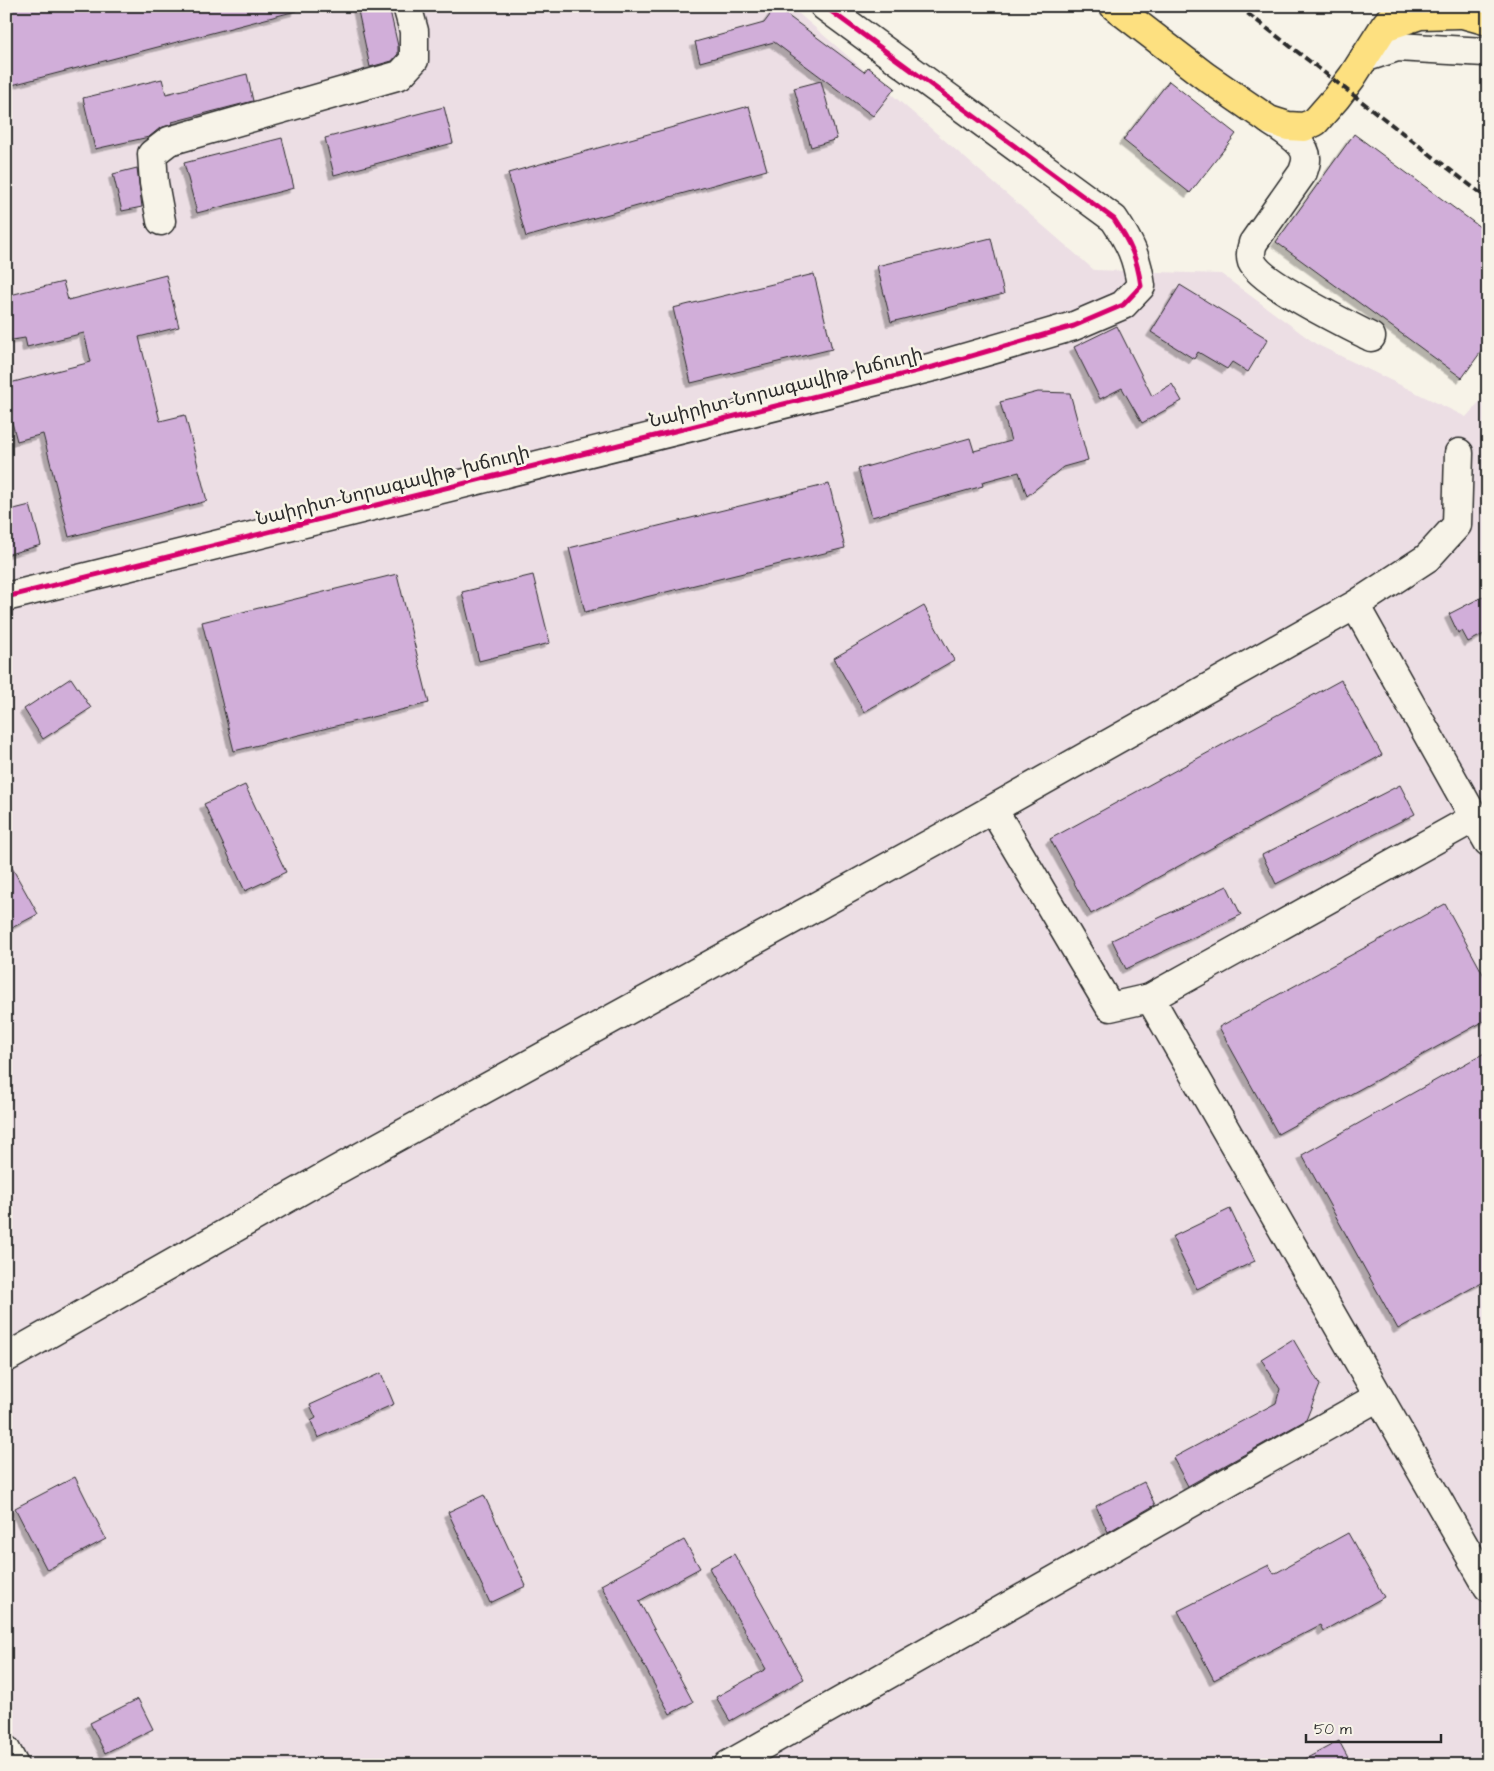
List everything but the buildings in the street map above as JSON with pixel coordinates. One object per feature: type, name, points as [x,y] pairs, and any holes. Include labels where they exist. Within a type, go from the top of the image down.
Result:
[{"type":"main road","points":[[1114,6],[1205,76],[1269,120],[1288,126],[1304,127],[1315,122],[1347,84],[1364,58],[1381,17],[1400,6]]},
{"type":"main road","points":[[1381,17],[1420,15],[1447,10],[1488,21]]},
{"type":"street","points":[[162,221],[154,184],[152,154],[169,141],[400,75],[414,60],[414,31],[407,6]]},
{"type":"street","name":"Նաիրիտ-Նորագավիթ խճուղի","points":[[6,598],[933,367],[1074,326],[1123,305],[1142,286],[1139,265],[1129,241],[1114,219],[824,6]]},
{"type":"street","points":[[1364,58],[1398,47],[1485,52]]},
{"type":"street","points":[[1269,120],[1299,143],[1307,159],[1303,172],[1253,243],[1250,251],[1252,262],[1261,272],[1298,298],[1371,337]]},
{"type":"street","points":[[6,1358],[334,1171],[993,809],[1355,606],[1427,558],[1457,524],[1459,453]]},
{"type":"street","points":[[1355,606],[1488,842]]},
{"type":"street","points":[[993,809],[1110,1008],[1150,998],[1474,818]]},
{"type":"street","points":[[1150,998],[1488,1587]]},
{"type":"street","points":[[728,1765],[1378,1397]]},
{"type":"street","points":[[6,1750],[14,1765]]},
{"type":"shaded area","points":[[6,6],[790,6],[1094,270],[1221,274],[1316,344],[1466,417],[1488,392],[1488,1765],[6,1765]]},
{"type":"railway","points":[[1238,6],[1488,199]]},
{"type":"cycle path","points":[[6,597],[933,367],[1074,326],[1123,305],[1141,286],[1132,251],[1114,219],[824,6]]}]
